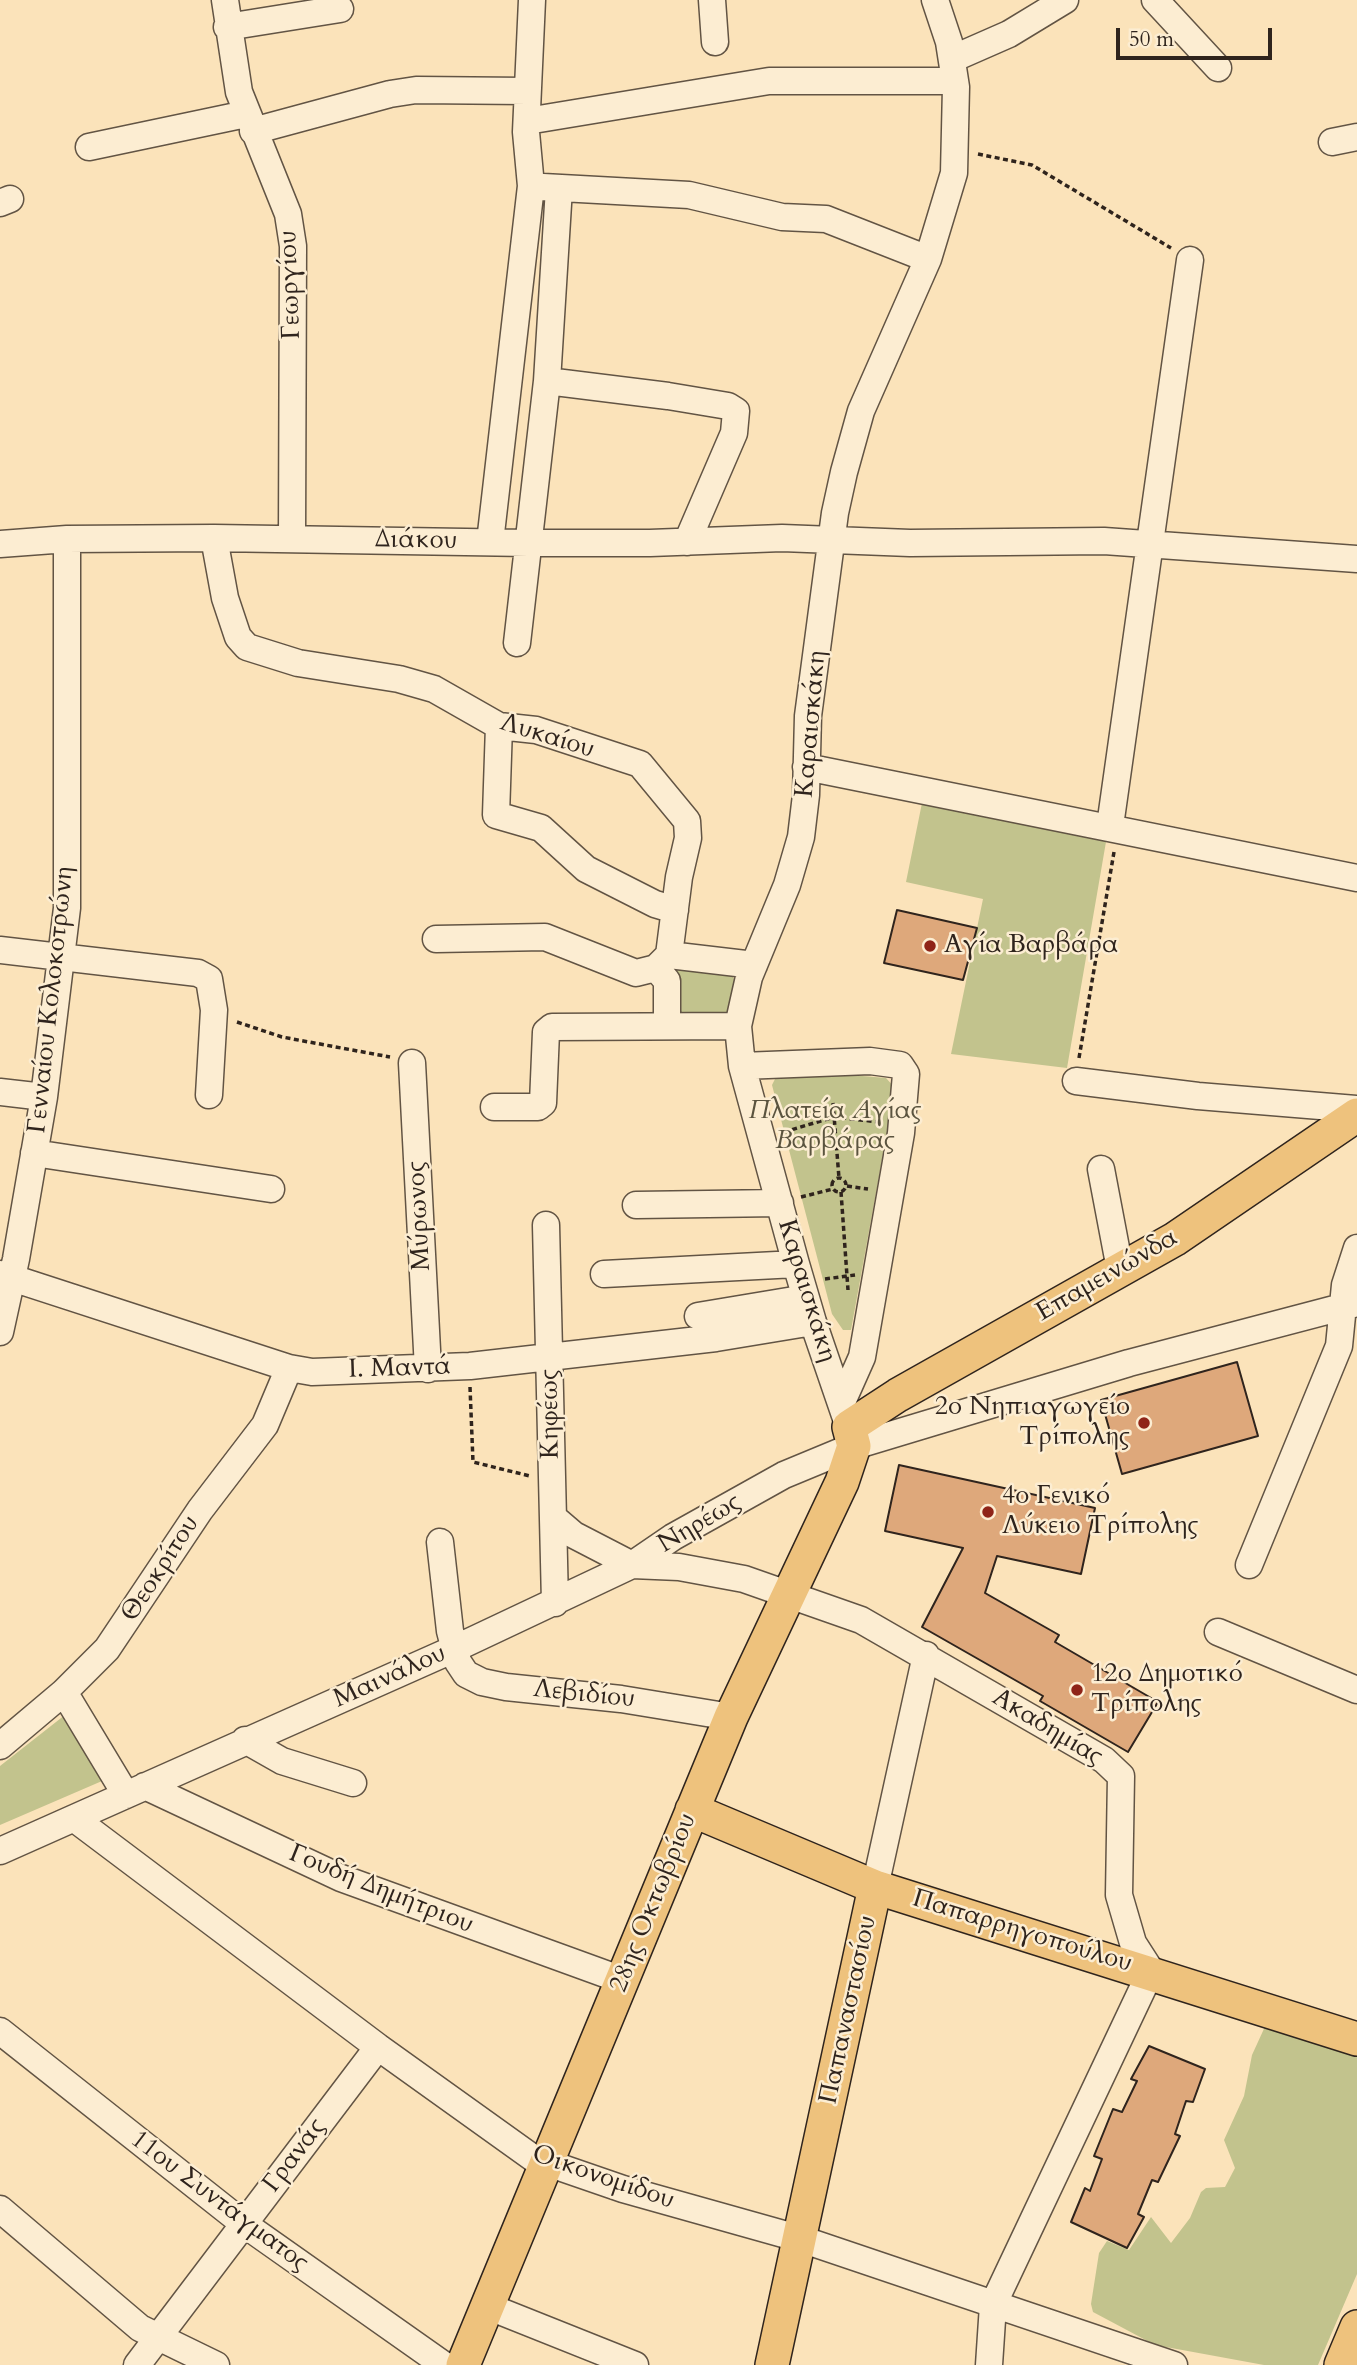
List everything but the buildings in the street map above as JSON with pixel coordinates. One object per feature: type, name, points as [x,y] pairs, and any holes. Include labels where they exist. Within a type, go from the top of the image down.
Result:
[{"type":"main road","name":"Επαμεινώνδα","points":[[848,1425],[1175,1239],[1357,1115]]},
{"type":"main road","name":"28ης Οκτωβρίου","points":[[463,2365],[544,2163],[731,1717],[842,1482],[848,1425]]},
{"type":"main road","name":"Παπαρρηγοπούλου","points":[[692,1810],[875,1887],[1151,1971],[1357,2039]]},
{"type":"main road","name":"Παπαναστασίου","points":[[772,2365],[875,1887]]},
{"type":"main road","points":[[1341,2365],[1357,2327]]},
{"type":"street","name":"Γεωργίου","points":[[225,0],[235,78],[249,122],[288,214],[293,246],[292,538]]},
{"type":"street","points":[[490,542],[531,186],[527,91],[532,0]]},
{"type":"street","points":[[712,0],[715,42]]},
{"type":"street","name":"Καραισκάκη","points":[[848,1425],[804,1292],[742,1066],[738,1026],[744,991],[798,853],[804,822],[808,716],[844,472],[861,411],[928,258],[947,205],[957,153],[953,70],[935,0]]},
{"type":"street","points":[[527,121],[769,81],[953,70],[1065,0]]},
{"type":"street","points":[[1155,0],[1217,68]]},
{"type":"street","points":[[228,27],[340,9]]},
{"type":"street","points":[[89,147],[249,122],[416,90],[527,91]]},
{"type":"street","points":[[531,186],[689,195],[782,217],[826,219],[928,258]]},
{"type":"street","points":[[517,643],[547,381],[559,188]]},
{"type":"street","points":[[1114,827],[1190,260]]},
{"type":"street","points":[[547,381],[681,398],[728,406],[736,411],[738,421],[733,436],[687,542]]},
{"type":"street","name":"Διάκου","points":[[0,544],[67,539],[214,538],[528,543],[832,539],[910,543],[1152,542],[1357,559]]},
{"type":"street","name":"Λυκαίου","points":[[214,538],[225,598],[237,637],[247,647],[298,663],[399,679],[434,689],[499,726],[536,730],[640,764],[687,821],[688,838],[675,910],[662,961]]},
{"type":"street","name":"Γενναίου Κολοκοτρώνη","points":[[0,1332],[6,1276],[44,1097],[67,908],[67,539]]},
{"type":"street","points":[[499,726],[496,816],[541,828],[586,869],[655,905],[675,910]]},
{"type":"street","points":[[806,767],[1357,878]]},
{"type":"street","points":[[436,939],[545,937],[636,973],[662,961],[754,965]]},
{"type":"street","points":[[0,950],[198,973],[209,979],[214,1010],[209,1095]]},
{"type":"street","points":[[662,961],[667,981],[667,1026]]},
{"type":"street","points":[[494,1107],[538,1107],[543,1103],[545,1032],[552,1027],[738,1026]]},
{"type":"street","points":[[742,1066],[834,1060],[900,1065],[904,1068],[907,1080],[902,1125],[877,1277],[863,1350],[855,1376],[848,1425]]},
{"type":"street","name":"Μύρωνος","points":[[412,1063],[428,1369]]},
{"type":"street","points":[[1076,1081],[1357,1109]]},
{"type":"street","points":[[0,1092],[44,1097]]},
{"type":"street","points":[[34,1153],[271,1189]]},
{"type":"street","points":[[1101,1169],[1120,1269]]},
{"type":"street","points":[[636,1205],[780,1203]]},
{"type":"street","name":"Κηφέως","points":[[545,1225],[555,1603]]},
{"type":"street","points":[[1248,1564],[1339,1346],[1350,1304],[1347,1273],[1357,1248]]},
{"type":"street","points":[[604,1273],[804,1292]]},
{"type":"street","name":"Ι. Μαντά","points":[[6,1276],[289,1368],[312,1372],[470,1366],[716,1338],[804,1292]]},
{"type":"street","points":[[698,1316],[804,1292]]},
{"type":"street","name":"Νηρέως","points":[[553,1517],[574,1535],[632,1565],[673,1537],[784,1475],[848,1425],[1129,1363],[1350,1304]]},
{"type":"street","points":[[831,1373],[863,1350]]},
{"type":"street","name":"Θεοκρίτου","points":[[0,1746],[64,1692],[107,1649],[200,1510],[259,1434],[272,1411],[289,1368]]},
{"type":"street","points":[[440,1542],[454,1649]]},
{"type":"street","points":[[632,1565],[711,1571],[789,1594]]},
{"type":"street","name":"Μαινάλου","points":[[0,1851],[454,1649],[632,1565]]},
{"type":"street","name":"Ακαδημίας","points":[[789,1594],[861,1620],[926,1655],[1104,1760],[1121,1776],[1119,1895],[1133,1942],[1151,1971]]},
{"type":"street","points":[[1218,1632],[1357,1690]]},
{"type":"street","name":"Λεβιδίου","points":[[454,1649],[462,1670],[482,1682],[621,1699],[731,1717]]},
{"type":"street","name":"Παπαναστασίου","points":[[875,1887],[926,1655]]},
{"type":"street","points":[[64,1692],[136,1791]]},
{"type":"street","points":[[245,1740],[282,1761],[353,1783]]},
{"type":"street","name":"Γουδή Δημήτριου","points":[[136,1791],[341,1878],[622,1980]]},
{"type":"street","name":"Οικονομίδου","points":[[75,1819],[377,2048],[517,2148],[544,2163],[801,2239],[1174,2365]]},
{"type":"street","points":[[989,2365],[993,2305],[1151,1971]]},
{"type":"street","name":"11ου Συντάγματος","points":[[0,2031],[244,2224],[444,2365]]},
{"type":"street","name":"Γρανάς","points":[[137,2365],[377,2048]]},
{"type":"street","points":[[0,2209],[140,2328],[216,2365]]},
{"type":"street","points":[[487,2306],[635,2365]]},
{"type":"path","points":[[957,153],[1002,157],[1032,165],[1190,260]]},
{"type":"path","points":[[1076,1081],[1114,827]]},
{"type":"path","points":[[214,1010],[241,1024],[282,1037],[412,1063]]},
{"type":"path","points":[[833,1103],[839,1178],[847,1185],[841,1192],[848,1290]]},
{"type":"path","points":[[762,1139],[834,1117],[902,1125]]},
{"type":"path","points":[[833,1189],[834,1182],[839,1178]]},
{"type":"path","points":[[780,1203],[833,1189],[841,1192]]},
{"type":"path","points":[[804,1292],[847,1273],[877,1277]]},
{"type":"path","points":[[470,1366],[473,1462],[552,1481]]},
{"type":"green space","points":[[923,798],[1107,836],[1067,1068],[951,1054],[983,899],[906,882]]},
{"type":"green space","points":[[678,967],[730,970],[734,979],[731,1011],[726,1019],[675,1017],[673,972]]},
{"type":"green space","name":"Πλατεία Αγίας Βαρβάρας","points":[[827,1073],[886,1078],[895,1088],[851,1330],[843,1330],[832,1314],[772,1085],[776,1077]]},
{"type":"green space","points":[[70,1711],[109,1778],[0,1825],[0,1766]]},
{"type":"green space","points":[[1268,2020],[1357,2046],[1357,2274],[1318,2365],[1264,2365],[1155,2345],[1093,2312],[1091,2304],[1099,2253],[1107,2241],[1129,2250],[1151,2217],[1171,2243],[1190,2218],[1201,2192],[1206,2188],[1225,2187],[1235,2168],[1224,2140],[1244,2096],[1252,2055]]},
{"type":"place","name":"Αγία Βαρβάρα","points":[[930,946]]},
{"type":"place","name":"2ο Νηπιαγωγείο Τρίπολης","points":[[1144,1423]]},
{"type":"place","name":"4ο Γενικό Λύκειο Τρίπολης","points":[[988,1512]]},
{"type":"place","name":"12ο Δημοτικό Τρίπολης","points":[[1077,1690]]}]
